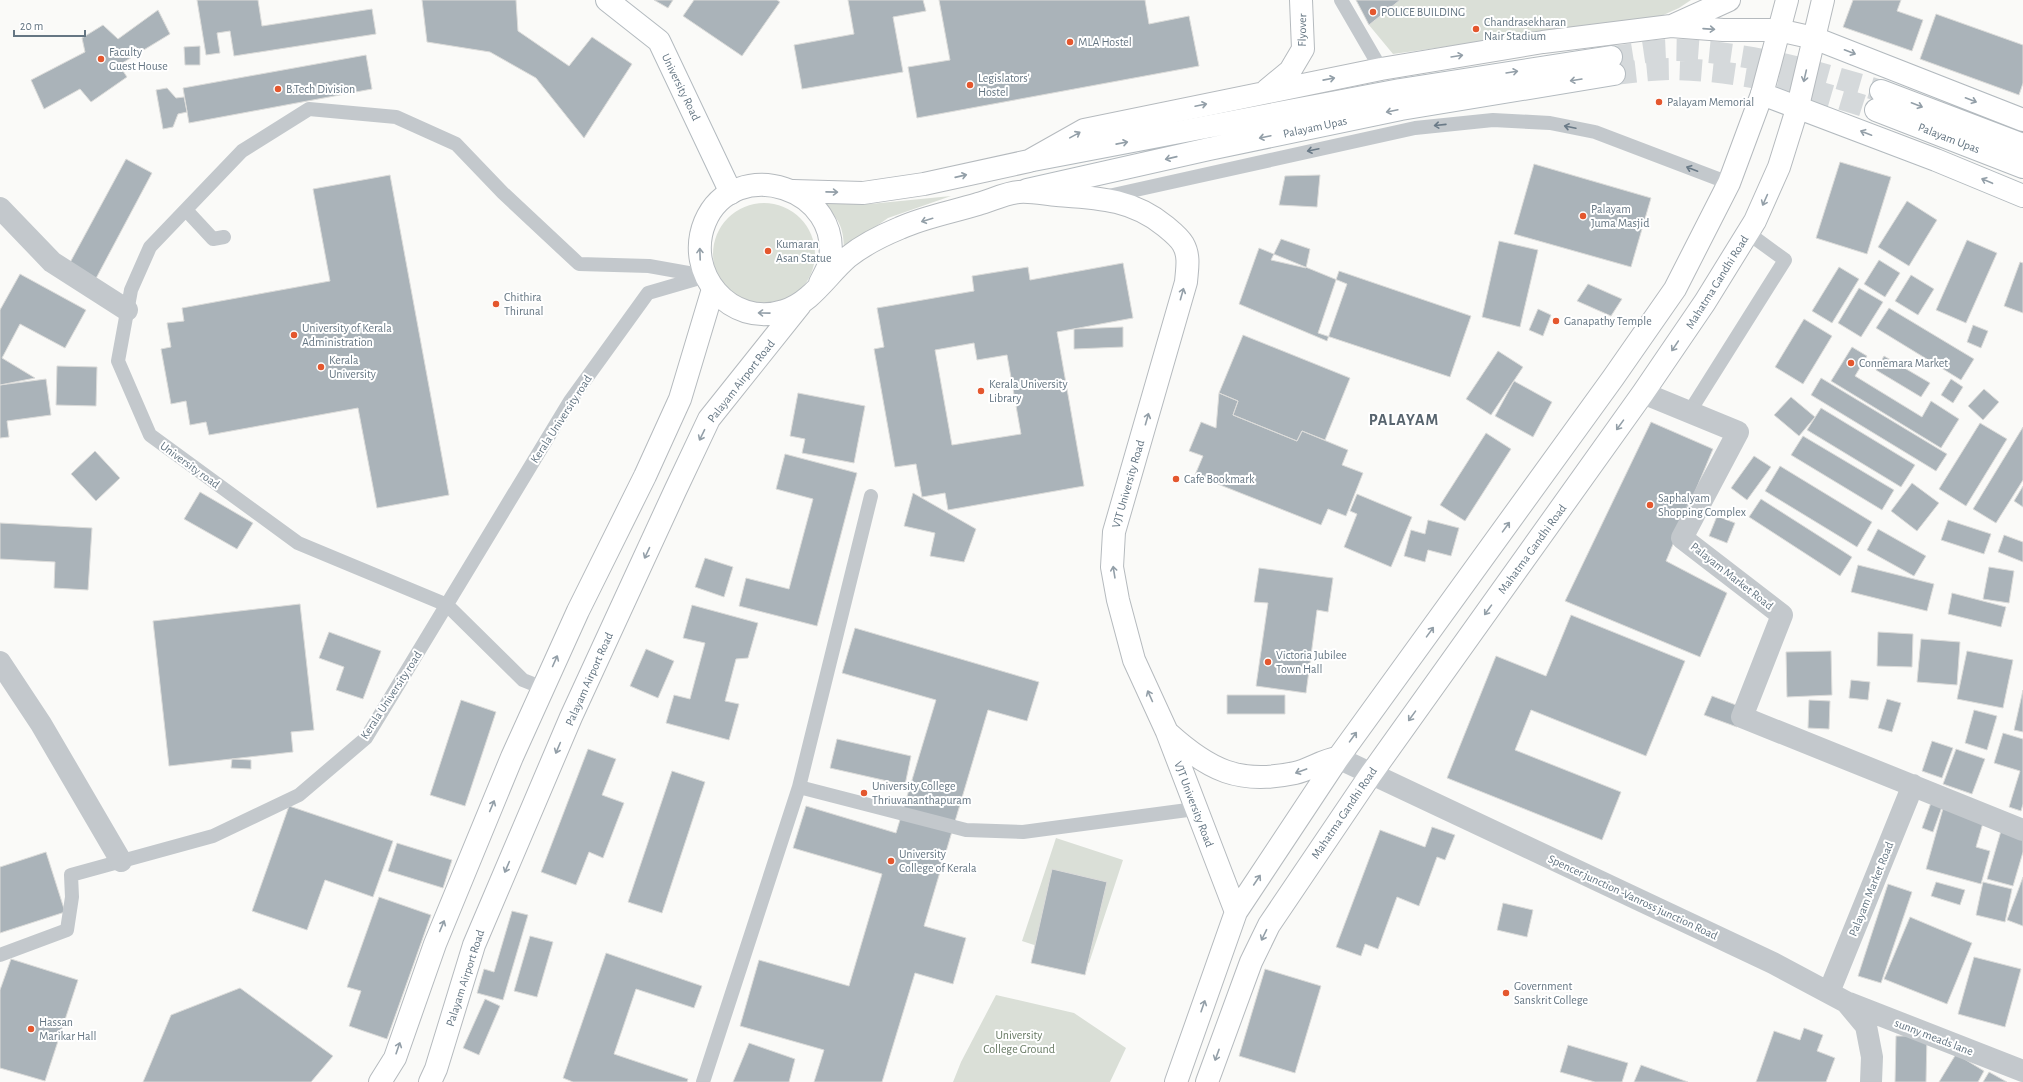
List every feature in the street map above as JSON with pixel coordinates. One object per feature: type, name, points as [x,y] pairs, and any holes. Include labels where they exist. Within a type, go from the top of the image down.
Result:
[{"type":"main road","name":"University Road","points":[[607,0],[659,42],[731,193]]},
{"type":"main road","name":"Flyover","points":[[1264,92],[1290,71],[1303,49],[1301,0]]},
{"type":"main road","points":[[1671,26],[1730,0]]},
{"type":"main road","points":[[1176,1082],[1236,912],[1338,758],[1613,378],[1675,289],[1729,183],[1762,94],[1787,0]]},
{"type":"main road","name":"Mahatma Gandhi Road","points":[[1207,1082],[1251,962],[1269,924],[1371,774],[1643,393],[1706,302],[1748,233],[1779,167],[1798,106],[1823,0]]},
{"type":"main road","points":[[1029,161],[1084,130],[1264,92],[1381,69],[1543,42],[1671,26],[1723,30],[1778,30],[1814,38],[2023,120]]},
{"type":"main road","name":"Palayam Upas","points":[[793,192],[863,193],[924,184],[1029,161],[1400,90],[1612,65],[1209,149],[1018,192],[901,227],[864,246],[849,256],[820,283]]},
{"type":"main road","points":[[1762,94],[1798,106],[2023,196]]},
{"type":"main road","name":"Palayam Upas","points":[[2023,145],[1878,100],[2023,167]]},
{"type":"main road","points":[[752,185],[774,185],[793,192],[813,204],[825,222],[830,243],[829,264],[820,283],[812,295],[801,304],[783,312],[764,314],[745,311],[728,303],[709,283],[700,259],[700,240],[705,221],[716,205],[731,193],[752,185]]},
{"type":"main road","name":"VJT University Road","points":[[1018,192],[1100,198],[1128,204],[1150,214],[1183,244],[1188,260],[1186,282],[1114,532],[1112,567],[1118,600],[1134,660],[1166,732],[1236,912]]},
{"type":"main road","points":[[380,1082],[395,1058],[435,944],[543,688],[578,611],[645,476],[680,399],[709,283]]},
{"type":"main road","name":"Palayam Airport Road","points":[[430,1082],[436,1069],[474,945],[571,717],[709,419],[801,304]]},
{"type":"main road","points":[[1166,732],[1189,752],[1208,765],[1238,776],[1270,777],[1296,773],[1338,758]]},
{"type":"street","points":[[0,208],[52,262],[127,310]]},
{"type":"street","name":"Palayam Market Road","points":[[1643,393],[1738,432],[1682,538],[1782,616],[1742,717],[2023,830]]},
{"type":"street","points":[[0,662],[41,724],[121,861]]},
{"type":"street","name":"Spencer junction -Vanross junction Road","points":[[1338,758],[1773,963],[1837,997],[1866,1026],[1872,1057],[1871,1082]]},
{"type":"street","name":"Palayam Market Road","points":[[1837,997],[1913,785]]},
{"type":"street","name":"sunny meads lane","points":[[1837,997],[2023,1072]]},
{"type":"lane","points":[[1342,0],[1381,69]]},
{"type":"lane","points":[[224,237],[213,239],[184,212],[242,151],[309,109],[396,117],[456,144],[503,193],[579,264],[649,266],[709,283]]},
{"type":"lane","points":[[1100,198],[1415,128],[1493,120],[1550,123],[1595,132],[1729,183]]},
{"type":"lane","name":"University road","points":[[184,212],[150,247],[131,290],[118,361],[150,435],[298,543],[447,605]]},
{"type":"lane","points":[[1690,411],[1785,260],[1748,233]]},
{"type":"lane","name":"Kerala University road","points":[[0,955],[67,930],[72,897],[71,875],[213,836],[299,795],[366,738],[570,401],[648,293],[709,283]]},
{"type":"lane","points":[[703,1082],[799,787],[871,496]]},
{"type":"lane","points":[[447,605],[523,680],[543,688]]},
{"type":"lane","points":[[799,787],[966,830],[1023,832],[1195,809]]},
{"type":"green space","name":"Chandrasekharan Nair Stadium","points":[[1356,0],[1691,0],[1679,8],[1650,21],[1544,33],[1393,54],[1369,25]]},
{"type":"green space","points":[[951,196],[888,218],[862,236],[844,252],[842,230],[840,225],[823,203],[870,204]]},
{"type":"green space","points":[[764,203],[784,207],[792,211],[800,218],[807,226],[811,234],[815,254],[811,274],[807,282],[800,290],[792,297],[784,301],[764,305],[744,301],[736,297],[728,290],[721,282],[717,274],[713,254],[717,234],[721,226],[728,218],[736,211],[744,207]]},
{"type":"green space","points":[[1056,838],[1123,860],[1089,963],[1022,941]]},
{"type":"green space","name":"University College Ground","points":[[996,995],[1074,1013],[1126,1048],[1110,1082],[953,1082],[961,1062]]},
{"type":"building","points":[[197,0],[258,0],[262,26],[372,9],[376,34],[234,56],[230,31],[217,33],[220,53],[206,55]]},
{"type":"building","points":[[422,0],[516,0],[518,31],[569,66],[592,37],[632,64],[584,138],[536,78],[490,52],[427,42]]},
{"type":"building","points":[[654,0],[673,0],[668,8]]},
{"type":"building","points":[[694,0],[777,0],[780,2],[742,56],[683,16]]},
{"type":"building","points":[[848,0],[923,0],[926,11],[893,17],[903,72],[802,89],[794,45],[854,34]]},
{"type":"building","name":"MLA Hostel","points":[[939,0],[1145,0],[1149,24],[1189,16],[1199,66],[917,118],[908,67],[950,60]]},
{"type":"building","name":"POLICE BUILDING","points":[[1356,0],[1400,0],[1369,25]]},
{"type":"building","points":[[1853,0],[1901,0],[1897,11],[1923,20],[1912,51],[1843,27]]},
{"type":"building","name":"Faculty Guest House","points":[[158,10],[170,34],[119,65],[127,77],[91,102],[80,89],[44,109],[31,80],[85,52],[82,38],[103,25],[118,39]]},
{"type":"building","points":[[1936,14],[2023,45],[2023,83],[2019,95],[1920,59]]},
{"type":"building","points":[[200,46],[200,65],[185,65],[184,47]]},
{"type":"building","name":"B.Tech Division","points":[[366,55],[372,89],[189,123],[183,88]]},
{"type":"building","points":[[167,88],[176,98],[184,97],[187,112],[178,114],[173,127],[163,129],[156,90]]},
{"type":"building","points":[[126,159],[152,173],[93,284],[66,270]]},
{"type":"building","points":[[1840,162],[1891,177],[1867,254],[1816,238]]},
{"type":"building","name":"Palayam Juma Masjid","points":[[1534,164],[1651,198],[1631,267],[1514,234]]},
{"type":"building","name":"University of Kerala Administration","points":[[390,175],[449,495],[377,508],[358,408],[209,435],[206,422],[190,425],[186,401],[171,404],[161,349],[171,347],[167,323],[184,321],[182,308],[330,281],[313,189]]},
{"type":"building","points":[[1320,175],[1317,207],[1279,205],[1285,176]]},
{"type":"building","points":[[1907,201],[1937,220],[1909,266],[1878,247]]},
{"type":"building","points":[[1281,239],[1310,249],[1306,268],[1271,260]]},
{"type":"building","points":[[1967,240],[1997,253],[1966,323],[1936,310]]},
{"type":"building","points":[[1499,241],[1538,250],[1520,327],[1482,317]]},
{"type":"building","points":[[1259,248],[1347,284],[1327,341],[1239,304]]},
{"type":"building","points":[[1879,260],[1900,273],[1885,297],[1864,284]]},
{"type":"building","points":[[2020,262],[2023,263],[2023,313],[2004,306]]},
{"type":"building","points":[[1123,263],[1133,318],[1057,332],[1084,486],[948,510],[945,493],[922,497],[916,464],[895,467],[874,349],[884,347],[877,308],[974,291],[972,276],[1028,267],[1030,280]],"holes":[[[974,343],[977,360],[1007,355],[1021,434],[952,445],[935,350]]]},
{"type":"building","points":[[1839,267],[1859,279],[1832,323],[1812,311]]},
{"type":"building","points":[[1339,271],[1471,316],[1450,377],[1318,333]]},
{"type":"building","points":[[20,274],[86,310],[65,348],[20,324],[2,358],[35,378],[0,385],[0,310]]},
{"type":"building","points":[[1911,275],[1934,289],[1918,315],[1895,301]]},
{"type":"building","points":[[1588,284],[1622,299],[1611,316],[1577,301]]},
{"type":"building","points":[[1859,288],[1883,302],[1861,337],[1838,323]]},
{"type":"building","points":[[1889,308],[1974,359],[1961,380],[1876,328]]},
{"type":"building","points":[[1538,309],[1551,315],[1543,336],[1529,330]]},
{"type":"building","points":[[1804,319],[1832,336],[1803,384],[1775,367]]},
{"type":"building","points":[[1973,325],[1988,331],[1981,348],[1967,342]]},
{"type":"building","points":[[1123,327],[1123,347],[1074,349],[1074,329]]},
{"type":"building","points":[[1243,335],[1350,378],[1325,440],[1302,431],[1297,441],[1233,415],[1238,401],[1219,393]]},
{"type":"building","points":[[1852,347],[1867,356],[1855,376],[1922,417],[1931,401],[1959,419],[1941,448],[1831,381]]},
{"type":"building","points":[[1498,351],[1523,367],[1491,415],[1466,399]]},
{"type":"building","points":[[1884,356],[1930,383],[1921,397],[1876,370]]},
{"type":"building","points":[[57,366],[97,367],[96,406],[56,405]]},
{"type":"building","points":[[1821,378],[1947,454],[1936,471],[1811,395]]},
{"type":"building","points":[[46,379],[51,415],[7,421],[9,437],[0,438],[0,385]]},
{"type":"building","points":[[1951,379],[1963,387],[1953,403],[1941,395]]},
{"type":"building","points":[[1514,381],[1552,402],[1533,437],[1495,416]]},
{"type":"building","points":[[1984,389],[1999,402],[1983,420],[1968,406]]},
{"type":"building","points":[[798,393],[865,406],[854,463],[802,453],[805,439],[790,436]]},
{"type":"building","points":[[1219,393],[1238,401],[1233,415],[1297,441],[1302,431],[1348,450],[1342,465],[1363,473],[1346,516],[1328,509],[1321,525],[1195,475],[1203,456],[1189,451],[1201,422],[1216,428]]},
{"type":"building","points":[[1791,397],[1815,417],[1799,436],[1774,415]]},
{"type":"building","points":[[1821,408],[1915,465],[1901,487],[1807,430]]},
{"type":"building","name":"Saphalyam Shopping Complex","points":[[1651,422],[1713,449],[1666,561],[1727,593],[1700,657],[1565,601]]},
{"type":"building","points":[[1980,423],[2007,439],[1966,506],[1939,489]]},
{"type":"building","points":[[2023,427],[2023,480],[1996,523],[1973,509]]},
{"type":"building","points":[[1486,433],[1511,449],[1465,521],[1440,505]]},
{"type":"building","points":[[1803,436],[1894,490],[1882,510],[1791,455]]},
{"type":"building","points":[[95,451],[120,478],[96,501],[71,474]]},
{"type":"building","points":[[785,454],[857,473],[817,626],[739,606],[746,578],[789,589],[813,499],[776,489]]},
{"type":"building","points":[[1754,456],[1771,467],[1747,500],[1731,488]]},
{"type":"building","points":[[1780,466],[1872,522],[1857,547],[1765,491]]},
{"type":"building","points":[[1912,483],[1939,503],[1917,531],[1891,511]]},
{"type":"building","points":[[2023,486],[2023,507],[2014,501]]},
{"type":"building","points":[[200,492],[253,523],[237,549],[184,519]]},
{"type":"building","points":[[913,493],[976,529],[964,562],[930,556],[935,533],[904,526]]},
{"type":"building","points":[[1357,494],[1412,517],[1391,567],[1344,547],[1357,514],[1350,511]]},
{"type":"building","points":[[1761,499],[1852,557],[1840,576],[1749,517]]},
{"type":"building","points":[[1717,516],[1735,523],[1727,543],[1709,536]]},
{"type":"building","points":[[1428,520],[1459,528],[1451,556],[1428,550],[1425,562],[1404,556],[1411,530],[1425,534]]},
{"type":"building","points":[[1948,520],[1991,534],[1984,554],[1941,540]]},
{"type":"building","points":[[0,523],[92,528],[88,590],[54,588],[55,562],[0,559]]},
{"type":"building","points":[[1878,529],[1926,556],[1914,576],[1867,550]]},
{"type":"building","points":[[2004,535],[2023,542],[2023,562],[1998,552]]},
{"type":"building","points":[[705,558],[733,567],[724,597],[695,587]]},
{"type":"building","points":[[1858,565],[1934,584],[1927,611],[1851,592]]},
{"type":"building","points":[[1989,567],[2014,571],[2009,603],[1983,599]]},
{"type":"building","points":[[1259,568],[1333,578],[1328,612],[1317,610],[1306,693],[1256,686],[1268,603],[1254,602]]},
{"type":"building","points":[[1952,593],[2006,607],[2001,627],[1948,614]]},
{"type":"building","points":[[300,604],[314,730],[291,732],[293,752],[169,766],[153,621]]},
{"type":"building","points":[[692,605],[758,623],[748,658],[736,659],[725,701],[739,704],[729,740],[666,723],[674,695],[690,699],[705,643],[683,638]]},
{"type":"building","points":[[1571,615],[1685,661],[1646,756],[1531,710],[1515,750],[1621,792],[1602,840],[1447,778],[1496,656],[1546,676]]},
{"type":"building","name":"University College of Kerala","points":[[855,628],[1039,682],[1027,721],[988,710],[924,926],[966,938],[953,984],[915,973],[882,1082],[814,1082],[824,1050],[740,1026],[759,960],[849,986],[882,874],[793,848],[806,806],[896,833],[936,700],[842,673]]},
{"type":"building","points":[[329,632],[381,651],[363,699],[336,690],[344,667],[319,658]]},
{"type":"building","points":[[1878,632],[1913,634],[1912,667],[1877,666]]},
{"type":"building","points":[[1921,639],[1960,642],[1957,685],[1917,682]]},
{"type":"building","points":[[646,649],[674,661],[658,698],[630,686]]},
{"type":"building","points":[[1831,651],[1832,695],[1787,697],[1786,652]]},
{"type":"building","points":[[1967,651],[2013,660],[2003,708],[1957,699]]},
{"type":"building","points":[[1851,680],[1870,682],[1868,700],[1849,698]]},
{"type":"building","points":[[2023,690],[2023,732],[2014,730]]},
{"type":"building","points":[[1227,695],[1285,695],[1285,714],[1227,714]]},
{"type":"building","points":[[1712,696],[1744,708],[1737,727],[1704,715]]},
{"type":"building","points":[[1887,699],[1901,703],[1892,732],[1878,728]]},
{"type":"building","points":[[461,700],[496,712],[465,806],[430,795]]},
{"type":"building","points":[[1809,700],[1830,701],[1829,729],[1808,728]]},
{"type":"building","points":[[1974,710],[1997,716],[1987,750],[1965,743]]},
{"type":"building","points":[[2003,733],[2023,739],[2023,804],[2021,811],[2009,807],[2020,771],[1994,763]]},
{"type":"building","points":[[837,739],[911,756],[905,785],[830,768]]},
{"type":"building","points":[[1932,741],[1953,748],[1942,778],[1922,771]]},
{"type":"building","points":[[588,749],[616,759],[602,795],[624,803],[603,858],[589,852],[576,885],[541,872]]},
{"type":"building","points":[[1956,749],[1985,759],[1972,794],[1943,784]]},
{"type":"building","points":[[232,759],[251,760],[251,769],[231,768]]},
{"type":"building","points":[[672,771],[705,782],[662,913],[628,902]]},
{"type":"building","points":[[1932,800],[1943,804],[1933,832],[1922,828]]},
{"type":"building","points":[[1944,805],[1985,816],[1976,847],[1990,851],[1981,884],[1926,869]]},
{"type":"building","points":[[289,806],[393,841],[373,897],[325,880],[307,930],[252,911]]},
{"type":"building","points":[[1432,827],[1455,835],[1445,860],[1437,857],[1419,906],[1397,897],[1378,949],[1365,944],[1361,956],[1336,947],[1380,830],[1425,847]]},
{"type":"building","points":[[2001,831],[2023,837],[2023,852],[2013,886],[1987,879]]},
{"type":"building","points":[[397,843],[452,860],[443,888],[388,871]]},
{"type":"building","points":[[46,852],[65,912],[0,933],[0,867]]},
{"type":"building","points":[[1052,869],[1107,882],[1085,975],[1031,963]]},
{"type":"building","points":[[2023,877],[2023,926],[2007,920]]},
{"type":"building","points":[[1936,882],[1965,890],[1960,905],[1931,896]]},
{"type":"building","points":[[1983,882],[2012,889],[2005,922],[1976,915]]},
{"type":"building","points":[[1888,884],[1912,892],[1881,983],[1858,976]]},
{"type":"building","points":[[379,897],[431,915],[387,1039],[349,1026],[361,991],[347,987]]},
{"type":"building","points":[[1503,903],[1533,910],[1527,937],[1497,930]]},
{"type":"building","points":[[512,911],[528,915],[503,1000],[477,993],[484,969],[494,972]]},
{"type":"building","points":[[1910,917],[1972,943],[1947,1004],[1884,979]]},
{"type":"building","points":[[530,936],[553,942],[537,997],[514,991]]},
{"type":"building","points":[[606,953],[702,986],[694,1008],[636,989],[614,1054],[688,1079],[687,1082],[573,1082],[563,1078]]},
{"type":"building","points":[[1974,957],[2021,969],[2005,1027],[1958,1014]]},
{"type":"building","name":"Hassan Marikar Hall","points":[[11,959],[78,980],[45,1081],[0,1068],[0,990]]},
{"type":"building","points":[[1265,969],[1321,986],[1295,1073],[1239,1056]]},
{"type":"building","points":[[240,988],[333,1056],[311,1082],[143,1082],[171,1015]]},
{"type":"building","points":[[485,999],[500,1006],[479,1055],[463,1048]]},
{"type":"building","points":[[1804,1028],[1823,1035],[1817,1051],[1835,1058],[1826,1082],[1756,1082],[1774,1031],[1800,1040]]},
{"type":"building","points":[[1896,1036],[1927,1036],[1926,1082],[1895,1082]]},
{"type":"building","points":[[749,1043],[795,1059],[789,1082],[733,1082]]},
{"type":"building","points":[[1568,1045],[1628,1063],[1622,1082],[1595,1082],[1560,1072]]},
{"type":"building","points":[[1956,1054],[1984,1071],[1978,1082],[1939,1082]]},
{"type":"building","points":[[1641,1065],[1688,1082],[1634,1082]]},
{"type":"building","points":[[1989,1072],[2007,1082],[1983,1082]]},
{"type":"tunnel","points":[[1611,57],[1664,50],[1724,54],[1804,69],[1881,91]]},
{"type":"tunnel","points":[[1614,74],[1672,69],[1724,73],[1776,82],[1826,94],[1876,110]]},
{"type":"place","name":"POLICE BUILDING","points":[[1373,12]]},
{"type":"place","name":"Chandrasekharan Nair Stadium","points":[[1476,29]]},
{"type":"place","name":"MLA Hostel","points":[[1070,42]]},
{"type":"place","name":"Faculty Guest House","points":[[101,59]]},
{"type":"place","name":"Legislators' Hostel","points":[[970,85]]},
{"type":"place","name":"B.Tech Division","points":[[278,89]]},
{"type":"place","name":"Palayam Memorial","points":[[1659,102]]},
{"type":"place","name":"Palayam Juma Masjid","points":[[1583,216]]},
{"type":"place","name":"Kumaran Asan Statue","points":[[768,251]]},
{"type":"place","name":"Chithira Thirunal","points":[[496,304]]},
{"type":"place","name":"Ganapathy Temple","points":[[1556,321]]},
{"type":"place","name":"University of Kerala Administration","points":[[294,335]]},
{"type":"place","name":"Connemara Market","points":[[1851,363]]},
{"type":"place","name":"Kerala University","points":[[321,367]]},
{"type":"place","name":"Kerala University Library","points":[[981,391]]},
{"type":"place","name":"Cafe Bookmark","points":[[1176,479]]},
{"type":"place","name":"Saphalyam Shopping Complex","points":[[1650,505]]},
{"type":"place","name":"Victoria Jubilee Town Hall","points":[[1268,662]]},
{"type":"place","name":"University College Thriuvananthapuram","points":[[864,793]]},
{"type":"place","name":"University College of Kerala","points":[[891,861]]},
{"type":"place","name":"Government Sanskrit College","points":[[1506,993]]},
{"type":"place","name":"Hassan Marikar Hall","points":[[31,1029]]},
{"type":"district","name":"PALAYAM","points":[[1404,420]]}]
